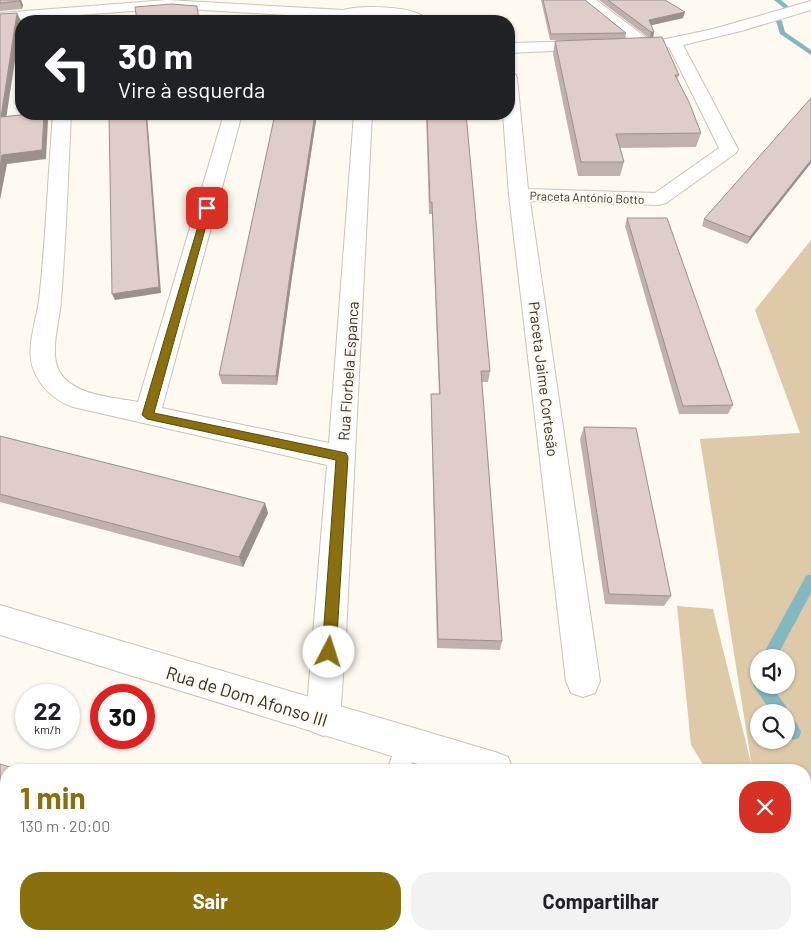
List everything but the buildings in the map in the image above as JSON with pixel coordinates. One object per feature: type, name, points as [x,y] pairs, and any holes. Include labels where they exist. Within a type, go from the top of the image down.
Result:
[{"type":"street","points":[[586,0],[646,45]]},
{"type":"street","points":[[0,17],[85,5],[100,15],[172,4],[342,14]]},
{"type":"street","points":[[626,45],[674,42],[811,5]]},
{"type":"street","points":[[339,15],[366,6],[403,15]]},
{"type":"street","points":[[281,10],[291,15]]},
{"type":"street","name":"Praceta António Botto","points":[[519,194],[658,199],[730,149],[674,42]]},
{"type":"street","points":[[515,48],[607,46]]},
{"type":"street","points":[[62,120],[50,301],[43,349],[44,363],[49,376],[59,388],[73,397],[342,457]]},
{"type":"street","points":[[147,415],[232,120]]},
{"type":"street","name":"Rua Florbela Espanca","points":[[323,719],[342,457],[363,120]]},
{"type":"street","name":"Praceta Jaime Cortesão","points":[[513,120],[519,194],[583,680]]},
{"type":"street","name":"Rua de Dom Afonso III","points":[[0,620],[323,719],[403,757],[453,764]]},
{"type":"shaded area","points":[[811,240],[811,764],[752,764],[700,439],[800,433],[755,310]]},
{"type":"shaded area","points":[[677,606],[713,609],[751,764],[703,764],[691,745]]},
{"type":"waterway","points":[[777,0],[791,11]]},
{"type":"waterway","points":[[779,21],[782,33],[811,53]]},
{"type":"waterway","points":[[773,649],[811,580]]},
{"type":"waterway","points":[[767,694],[774,704]]},
{"type":"route","points":[[207,208],[147,415],[342,457],[329,652]]}]
